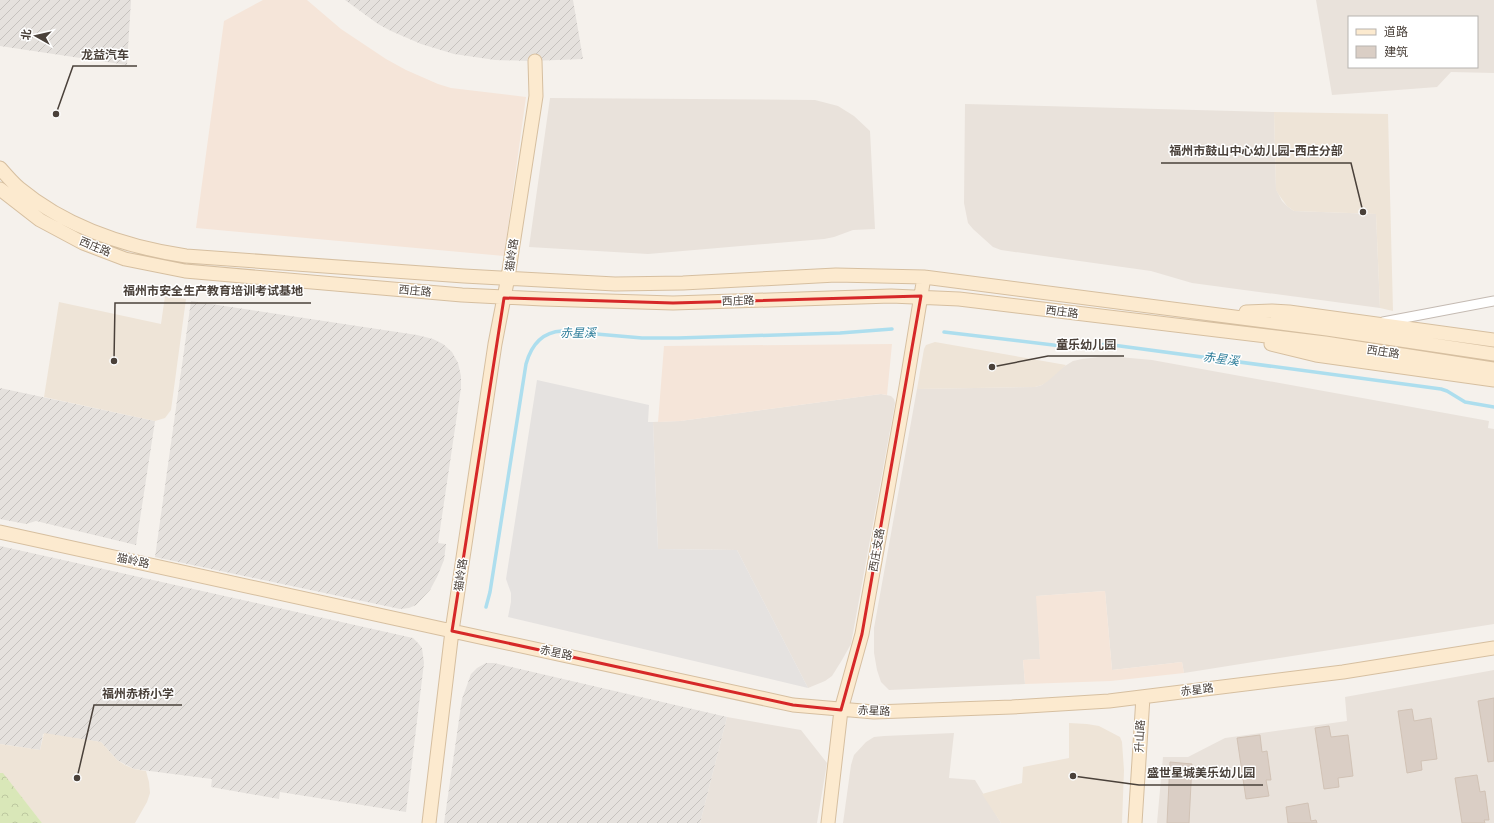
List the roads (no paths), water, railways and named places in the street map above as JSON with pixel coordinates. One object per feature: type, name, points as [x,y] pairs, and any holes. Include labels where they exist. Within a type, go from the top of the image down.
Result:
[{"type":"street","name":"猫岭路","points":[[0,532],[452,631],[494,352],[508,277],[536,96],[535,61]]},
{"type":"street","name":"西庄路","points":[[0,168],[29,196],[67,220],[94,233],[131,245],[156,251],[214,259],[464,276],[630,284],[836,275],[924,277],[1216,314],[1494,354]]},
{"type":"street","name":"西庄路","points":[[0,189],[40,220],[62,233],[93,247],[125,259],[144,264],[185,271],[504,298],[673,303],[921,296],[959,299],[1324,343],[1494,369]]},
{"type":"street","name":"西庄支路","points":[[828,823],[841,710],[862,634],[924,277]]},
{"type":"street","points":[[1376,323],[1494,301]]},
{"type":"street","points":[[1216,314],[1278,311],[1494,340]]},
{"type":"street","points":[[1215,331],[1316,355],[1494,380]]},
{"type":"street","points":[[429,823],[452,631]]},
{"type":"street","name":"赤星路","points":[[452,631],[793,705],[841,710],[901,712],[1012,707],[1143,697],[1343,672],[1494,648]]},
{"type":"street","name":"升山路","points":[[1136,823],[1143,697]]},
{"type":"waterway","name":"赤星溪","points":[[486,607],[490,592],[526,364],[534,346],[543,337],[562,331],[642,338],[678,338],[840,333],[892,329]]},
{"type":"waterway","name":"赤星溪","points":[[944,332],[1078,348],[1090,348],[1105,344],[1441,389],[1465,402],[1494,407]]},
{"type":"place","name":"龙益汽车","points":[[56,114]]},
{"type":"place","name":"福州市鼓山中心幼儿园-西庄分部","points":[[1363,212]]},
{"type":"place","name":"福州市安全生产教育培训考试基地","points":[[114,361]]},
{"type":"place","name":"童乐幼儿园","points":[[992,367]]},
{"type":"place","name":"盛世星城美乐幼儿园","points":[[1073,776]]},
{"type":"place","name":"福州赤桥小学","points":[[77,778]]}]
